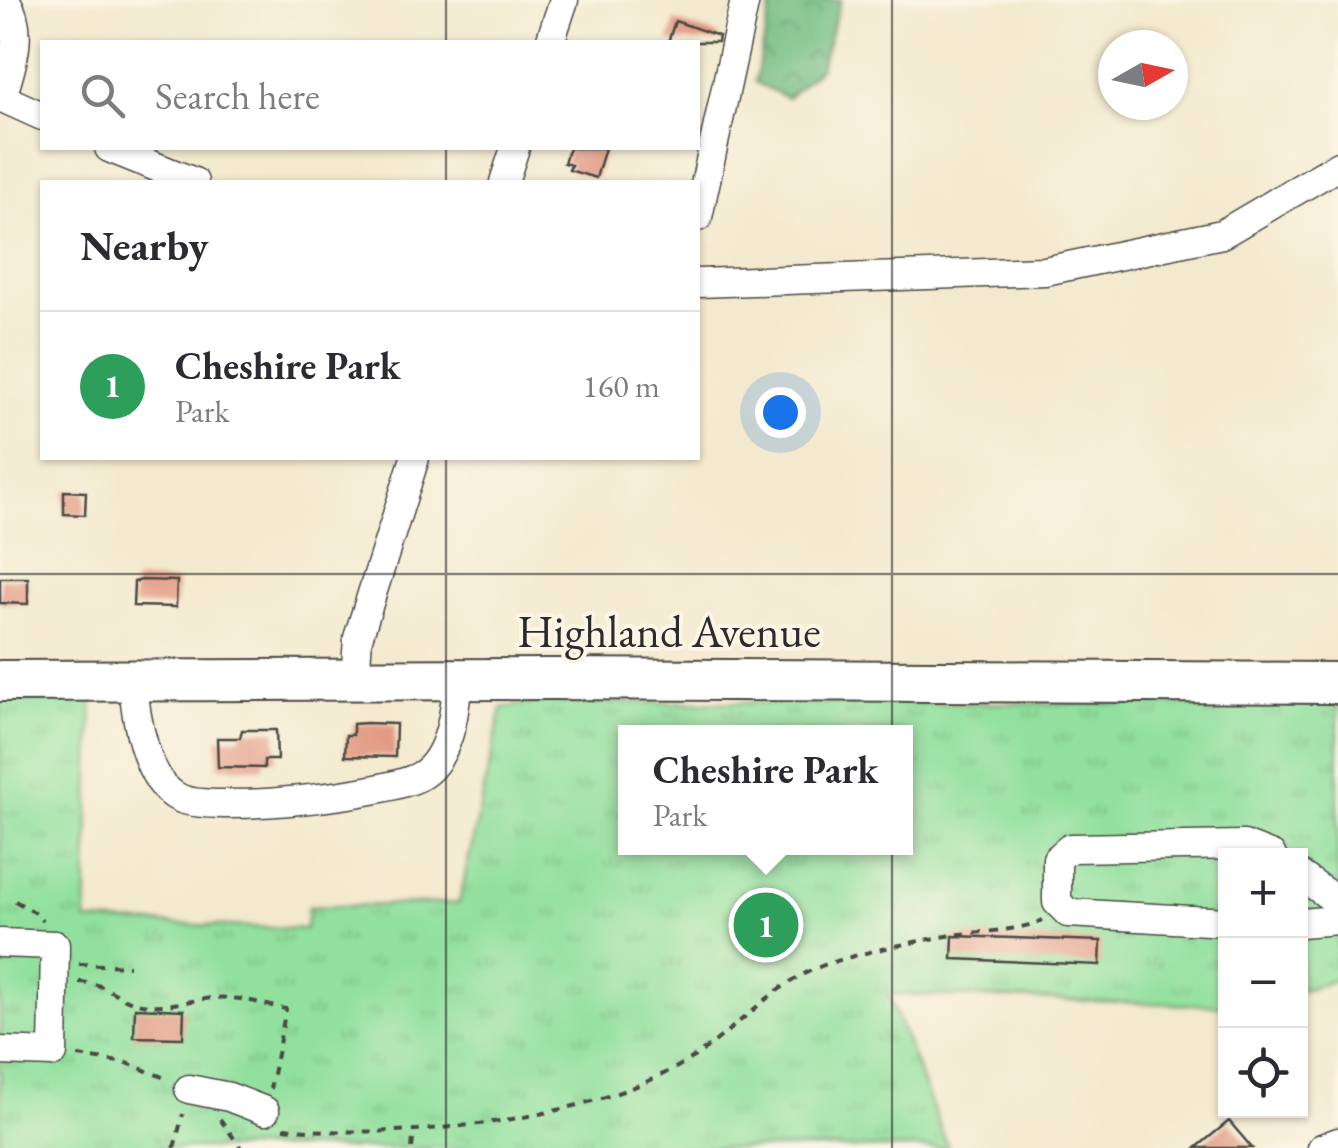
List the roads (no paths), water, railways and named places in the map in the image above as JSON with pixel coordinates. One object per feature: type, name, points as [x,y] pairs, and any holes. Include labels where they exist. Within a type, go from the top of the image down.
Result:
[{"type":"highway","name":"Highland Avenue","points":[[0,681],[1338,683]]},
{"type":"street","points":[[6,0],[15,16],[18,42],[1,98],[40,115]]},
{"type":"street","points":[[551,40],[564,0]]},
{"type":"street","points":[[700,209],[745,0]]},
{"type":"street","points":[[115,150],[189,180]]},
{"type":"street","points":[[505,180],[514,150]]},
{"type":"street","points":[[700,283],[1045,271],[1222,234],[1338,166]]},
{"type":"street","points":[[355,680],[358,638],[414,460]]},
{"type":"street","points":[[133,681],[142,736],[153,770],[164,786],[179,798],[200,802],[274,802],[388,787],[422,775],[443,749],[456,705],[458,680]]},
{"type":"street","points":[[1218,922],[1068,913],[1061,909],[1055,886],[1057,859],[1070,848],[1258,848]]},
{"type":"street","points":[[1308,881],[1338,902]]},
{"type":"street","points":[[1308,922],[1338,920]]},
{"type":"street","points":[[0,943],[55,945],[54,1053],[0,1052]]},
{"type":"street","points":[[189,1089],[228,1097],[265,1112]]},
{"type":"street","points":[[1322,1148],[1338,1142]]},
{"type":"place","name":"Cheshire Park","points":[[766,925]]}]
